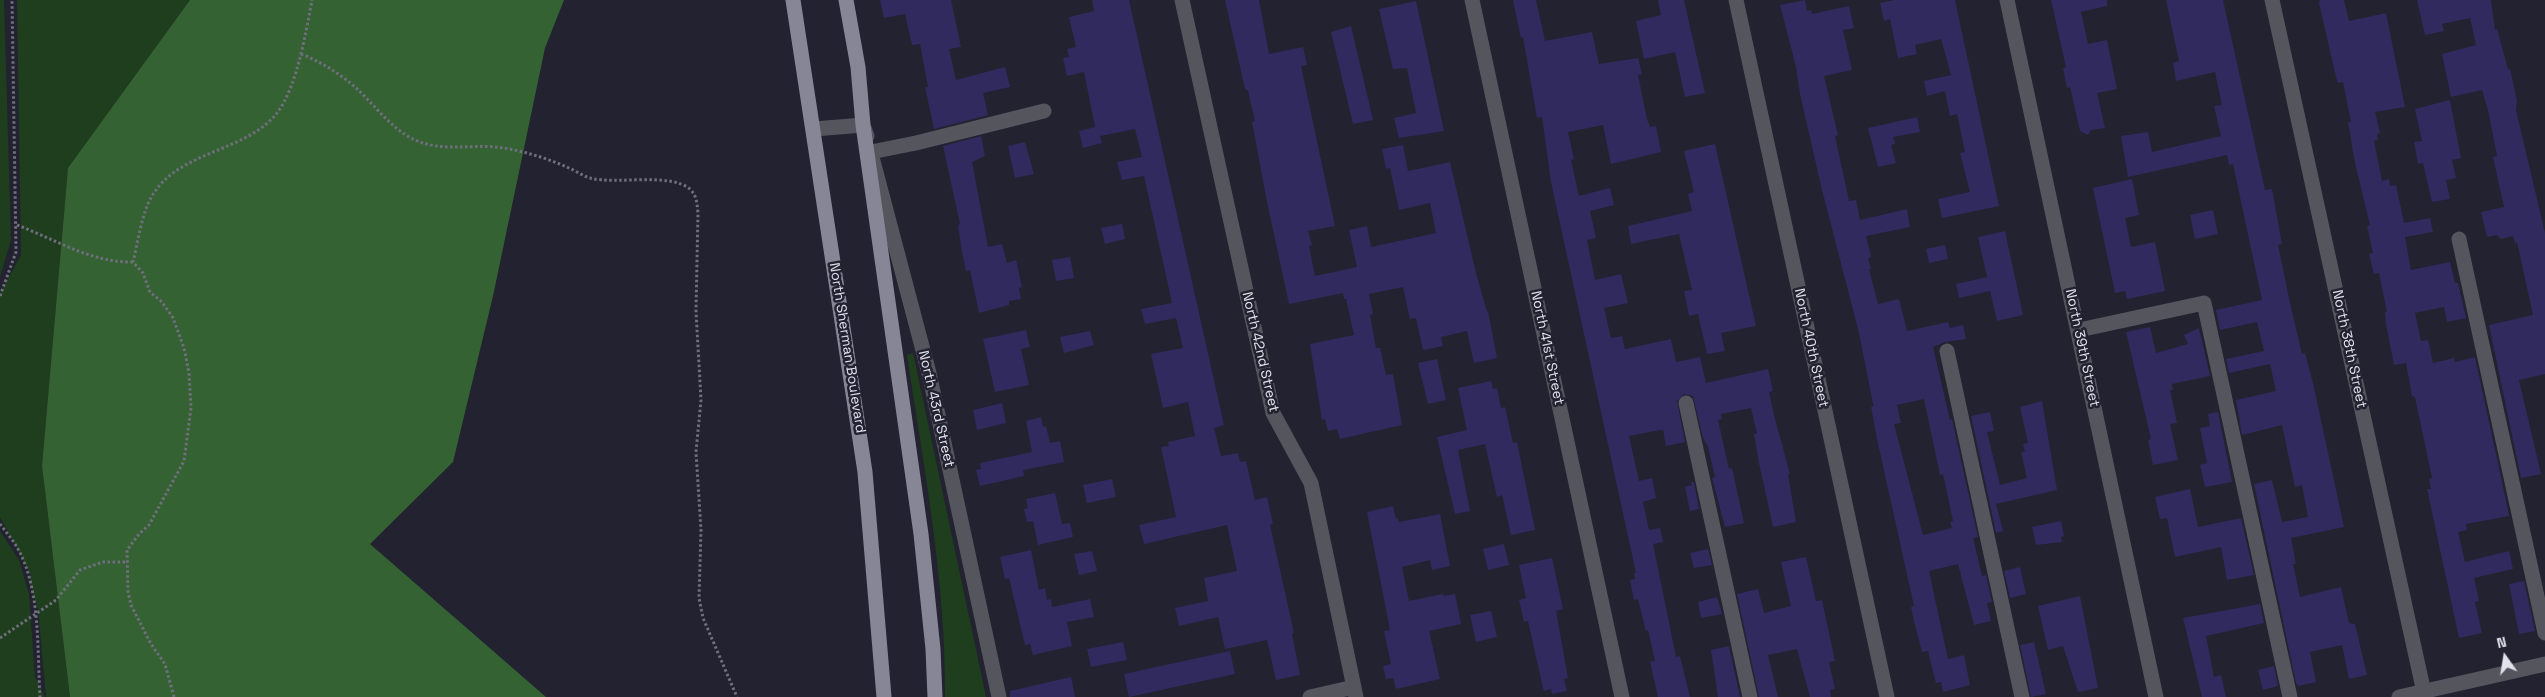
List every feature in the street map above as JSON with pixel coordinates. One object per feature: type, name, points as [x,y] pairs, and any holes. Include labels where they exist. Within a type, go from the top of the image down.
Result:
[{"type":"main road","name":"North Sherman Boulevard","points":[[793,0],[865,472],[884,697]]},
{"type":"main road","points":[[846,0],[858,67],[863,125],[921,534],[933,650],[935,697]]},
{"type":"street","name":"North 42nd Street","points":[[1182,0],[1273,414],[1311,483],[1355,692]]},
{"type":"street","name":"North 41st Street","points":[[1472,0],[1622,697]]},
{"type":"street","name":"North 40th Street","points":[[1736,0],[1886,697]]},
{"type":"street","name":"North 39th Street","points":[[2007,0],[2156,697]]},
{"type":"street","name":"North 38th Street","points":[[2272,0],[2424,694]]},
{"type":"street","points":[[871,152],[916,143],[1044,111]]},
{"type":"street","points":[[814,129],[863,125]]},
{"type":"street","name":"North 43rd Street","points":[[863,125],[929,373],[998,697]]},
{"type":"street","points":[[2458,239],[2545,633]]},
{"type":"street","points":[[2079,330],[2204,303],[2290,697]]},
{"type":"street","points":[[1947,351],[2022,697]]},
{"type":"street","points":[[1686,403],[1750,697]]},
{"type":"street","points":[[2398,697],[2424,694],[2545,664]]},
{"type":"street","points":[[1310,697],[1355,692]]},
{"type":"path","points":[[0,296],[16,252],[12,0]]},
{"type":"path","points":[[133,262],[146,209],[161,183],[186,165],[256,134],[279,111],[301,54],[312,0]]},
{"type":"path","points":[[301,54],[321,62],[340,75],[376,109],[414,139],[449,148],[503,148],[548,159],[588,177],[622,182],[666,181],[681,184],[691,190],[697,200],[698,213],[696,311],[701,400],[696,452],[701,530],[699,598],[703,618],[737,697]]},
{"type":"path","points":[[17,225],[97,257],[114,262],[133,262]]},
{"type":"path","points":[[133,262],[142,273],[150,292],[162,302],[173,318],[184,348],[189,373],[190,408],[184,461],[149,525],[139,534],[127,550],[128,592],[131,605],[150,644],[164,664],[174,697]]},
{"type":"path","points":[[0,524],[18,548],[25,565],[36,615],[40,697]]},
{"type":"path","points":[[0,638],[56,600],[80,570],[103,562],[128,562]]},
{"type":"green space","points":[[0,0],[4,0],[11,240],[0,277]]},
{"type":"green space","points":[[17,0],[190,0],[68,169],[42,466],[70,697],[46,697],[38,609],[29,581],[31,575],[0,517],[0,293],[21,255]]},
{"type":"green space","points":[[190,0],[564,0],[545,48],[493,296],[453,462],[370,544],[546,697],[70,697],[42,466],[68,168]]},
{"type":"green space","points":[[913,353],[986,697],[945,697],[942,611],[938,568],[907,355]]},
{"type":"green space","points":[[0,531],[19,560],[29,594],[35,677],[45,697],[0,697]]},
{"type":"building","points":[[880,0],[951,0],[961,47],[949,49],[956,80],[1005,67],[1010,87],[983,93],[988,115],[934,129],[925,87],[928,87],[920,44],[912,45],[905,14],[884,18]]},
{"type":"building","points":[[1092,0],[1129,0],[1224,425],[1214,428],[1221,456],[1238,453],[1240,462],[1246,461],[1255,500],[1267,497],[1273,524],[1270,525],[1294,633],[1292,634],[1300,675],[1276,680],[1267,640],[1225,649],[1218,617],[1179,626],[1175,608],[1208,601],[1204,578],[1237,571],[1227,525],[1144,544],[1139,525],[1176,517],[1161,447],[1169,446],[1168,442],[1195,436],[1188,402],[1163,408],[1151,354],[1183,348],[1176,318],[1145,324],[1141,309],[1172,303],[1144,176],[1122,180],[1117,162],[1142,157],[1135,129],[1100,136],[1102,143],[1083,148],[1079,131],[1095,127],[1084,72],[1067,76],[1063,58],[1069,57],[1067,49],[1076,47],[1069,17],[1094,11]]},
{"type":"building","points":[[1225,0],[1259,0],[1269,54],[1303,47],[1307,65],[1301,66],[1335,226],[1308,231],[1312,245],[1309,246],[1315,276],[1357,267],[1349,230],[1367,226],[1371,247],[1436,233],[1430,203],[1399,210],[1390,168],[1386,169],[1382,149],[1403,145],[1408,171],[1450,162],[1476,273],[1488,311],[1497,358],[1474,363],[1467,331],[1441,337],[1443,346],[1423,350],[1416,318],[1410,319],[1403,287],[1369,294],[1373,314],[1370,315],[1376,348],[1380,348],[1386,375],[1393,374],[1402,425],[1340,439],[1337,429],[1328,431],[1325,419],[1322,420],[1310,344],[1354,335],[1346,299],[1344,299],[1343,293],[1289,304],[1252,122],[1255,121],[1248,91],[1245,89]]},
{"type":"building","points":[[1513,0],[1536,0],[1545,41],[1592,32],[1599,64],[1638,58],[1642,74],[1638,75],[1647,119],[1650,127],[1656,126],[1661,152],[1611,164],[1603,125],[1568,132],[1574,159],[1571,160],[1579,196],[1610,188],[1614,205],[1590,211],[1596,238],[1587,240],[1595,280],[1621,274],[1628,303],[1604,308],[1611,338],[1622,336],[1625,349],[1671,339],[1676,362],[1700,357],[1706,383],[1768,369],[1773,391],[1769,392],[1790,474],[1788,474],[1796,522],[1773,527],[1759,463],[1754,434],[1757,434],[1751,408],[1721,414],[1722,419],[1718,420],[1729,469],[1732,468],[1744,523],[1725,527],[1712,478],[1715,477],[1708,447],[1703,438],[1693,396],[1684,394],[1677,401],[1685,442],[1666,446],[1663,430],[1629,436],[1639,481],[1652,478],[1656,498],[1643,502],[1649,530],[1660,528],[1663,542],[1653,544],[1676,657],[1680,656],[1690,697],[1658,697],[1650,662],[1655,661],[1648,630],[1646,631],[1638,599],[1634,600],[1630,580],[1635,579],[1634,573],[1636,573],[1551,182],[1542,117],[1537,118],[1523,37],[1521,38]]},
{"type":"building","points":[[1658,0],[1684,0],[1705,93],[1685,97],[1675,52],[1644,59],[1636,21],[1661,15]]},
{"type":"building","points":[[1805,0],[1807,11],[1811,10],[1812,14],[1849,6],[1854,28],[1843,30],[1852,70],[1824,76],[1838,135],[1835,136],[1849,201],[1856,200],[1860,220],[1907,209],[1910,227],[1866,236],[1871,257],[1868,258],[1871,269],[1869,269],[1878,304],[1899,299],[1907,331],[1948,322],[1950,328],[1963,325],[1966,339],[1945,342],[1933,347],[1950,420],[1952,419],[1978,537],[1973,538],[1982,576],[1986,575],[1992,602],[1987,603],[1991,621],[1974,625],[1958,564],[1929,571],[1948,659],[1964,655],[1970,685],[1943,692],[1941,682],[1936,683],[1928,651],[1922,652],[1914,621],[1911,607],[1914,606],[1877,439],[1871,407],[1874,406],[1859,333],[1822,190],[1800,94],[1796,67],[1780,5]],"holes":[[[1924,399],[1940,475],[1943,474],[1953,521],[1950,522],[1952,528],[1923,535],[1894,424],[1901,423],[1897,405]]]},
{"type":"building","points":[[1894,0],[1955,0],[1999,206],[1942,218],[1938,199],[1970,192],[1960,153],[1965,152],[1957,114],[1950,116],[1945,91],[1927,96],[1924,81],[1951,75],[1941,39],[1915,45],[1917,54],[1898,58],[1890,19],[1884,21],[1880,3]]},
{"type":"building","points":[[2051,0],[2107,0],[2107,6],[2081,12],[2088,44],[2107,40],[2117,89],[2097,93],[2105,128],[2091,130],[2088,135],[2080,131],[2070,87],[2067,88],[2063,68],[2066,67]]},
{"type":"building","points":[[2166,0],[2223,0],[2265,190],[2272,189],[2282,244],[2278,245],[2290,303],[2302,354],[2305,353],[2313,383],[2344,527],[2291,538],[2296,564],[2293,564],[2300,597],[2341,587],[2349,623],[2355,624],[2367,675],[2349,679],[2342,645],[2310,652],[2316,682],[2298,686],[2296,683],[2254,484],[2272,480],[2282,522],[2308,517],[2302,485],[2295,487],[2282,425],[2242,435],[2236,400],[2276,391],[2270,364],[2229,373],[2226,359],[2264,351],[2257,322],[2220,330],[2216,310],[2262,300],[2233,164],[2229,165],[2227,155],[2128,177],[2121,136],[2148,132],[2152,152],[2221,136],[2214,106],[2222,105],[2215,72],[2176,81],[2173,63],[2179,61]]},
{"type":"building","points":[[2320,0],[2344,0],[2349,21],[2386,13],[2405,107],[2375,112],[2380,133],[2377,134],[2378,140],[2374,141],[2382,181],[2389,179],[2390,186],[2396,185],[2404,223],[2430,218],[2433,232],[2405,237],[2411,270],[2450,262],[2455,283],[2458,283],[2466,318],[2447,322],[2444,307],[2415,313],[2421,341],[2428,340],[2433,363],[2454,358],[2455,362],[2475,357],[2502,482],[2509,516],[2466,524],[2467,530],[2458,532],[2465,562],[2509,551],[2513,569],[2474,578],[2479,601],[2475,602],[2482,633],[2459,638],[2427,489],[2431,489],[2429,479],[2432,478],[2415,397],[2412,396],[2406,363],[2394,365],[2386,324],[2385,312],[2387,312],[2379,273],[2374,274],[2369,254],[2373,253],[2367,226],[2370,225],[2355,163],[2348,122],[2351,122],[2343,82],[2338,83],[2336,77],[2319,3]]},
{"type":"building","points":[[2417,0],[2491,0],[2495,30],[2497,29],[2508,69],[2510,69],[2517,101],[2516,110],[2545,233],[2545,374],[2519,380],[2541,474],[2521,478],[2489,325],[2533,315],[2517,242],[2515,243],[2513,236],[2501,239],[2497,235],[2487,237],[2481,212],[2504,207],[2493,157],[2497,156],[2488,110],[2482,90],[2451,97],[2442,54],[2476,45],[2470,18],[2442,24],[2444,31],[2425,35]]},
{"type":"building","points":[[1416,1],[1444,131],[1399,138],[1394,118],[1416,113],[1407,68],[1393,69],[1379,9]]},
{"type":"building","points":[[1351,26],[1373,120],[1353,124],[1331,32]]},
{"type":"building","points":[[2450,100],[2461,158],[2452,160],[2456,178],[2446,180],[2450,199],[2432,202],[2423,163],[2418,164],[2414,142],[2422,141],[2415,109]]},
{"type":"building","points":[[1917,117],[1920,132],[1893,137],[1895,144],[1891,145],[1896,163],[1878,167],[1868,128]]},
{"type":"building","points":[[981,136],[985,156],[972,162],[988,247],[1002,244],[1007,263],[1016,260],[1022,287],[1019,288],[1021,299],[1009,301],[1009,305],[979,313],[970,270],[966,271],[958,225],[960,224],[943,146]]},
{"type":"building","points":[[1025,142],[1034,174],[1015,178],[1008,146]]},
{"type":"building","points":[[1715,144],[1756,326],[1721,333],[1725,351],[1707,354],[1698,314],[1689,316],[1684,291],[1692,290],[1679,234],[1631,244],[1628,226],[1692,211],[1688,194],[1694,192],[1684,151]]},
{"type":"building","points":[[2132,179],[2139,215],[2125,218],[2131,247],[2155,242],[2165,291],[2127,299],[2125,291],[2115,293],[2093,188]]},
{"type":"building","points":[[2213,210],[2218,234],[2195,239],[2190,215]]},
{"type":"building","points":[[1122,224],[1125,239],[1105,244],[1101,228]]},
{"type":"building","points":[[2005,231],[2023,315],[1997,321],[1990,291],[1959,298],[1956,284],[1987,277],[1978,237]]},
{"type":"building","points":[[1945,245],[1948,259],[1929,263],[1926,249]]},
{"type":"building","points":[[1070,257],[1074,278],[1056,281],[1052,260]]},
{"type":"building","points":[[2150,327],[2156,353],[2188,344],[2184,335],[2199,328],[2210,376],[2172,384],[2173,390],[2170,390],[2177,423],[2170,424],[2178,460],[2153,465],[2148,440],[2151,439],[2126,332]]},
{"type":"building","points":[[1026,330],[1030,347],[1021,349],[1029,385],[995,392],[983,339]]},
{"type":"building","points":[[1090,331],[1094,345],[1064,353],[1060,337]]},
{"type":"building","points":[[1437,359],[1446,400],[1428,404],[1418,363]]},
{"type":"building","points":[[1491,381],[1493,389],[1497,388],[1501,408],[1505,407],[1513,443],[1517,442],[1535,530],[1511,535],[1502,495],[1497,497],[1485,444],[1458,450],[1470,511],[1455,514],[1437,437],[1467,430],[1458,388]]},
{"type":"building","points":[[2042,401],[2057,490],[1996,504],[2003,531],[1996,533],[1971,416],[1990,412],[1994,431],[1987,432],[2000,485],[2027,478],[2021,452],[2025,452],[2023,444],[2028,443],[2020,407]]},
{"type":"building","points":[[1002,403],[1006,423],[977,430],[973,410]]},
{"type":"building","points":[[2218,412],[2232,482],[2205,487],[2200,465],[2207,463],[2200,428],[2210,426],[2208,414]]},
{"type":"building","points":[[1041,417],[1043,427],[1046,426],[1050,443],[1060,441],[1064,462],[1023,470],[1024,476],[980,486],[976,470],[981,469],[980,463],[1032,452],[1026,421]]},
{"type":"building","points":[[1112,479],[1116,497],[1087,503],[1083,485]]},
{"type":"building","points":[[1691,482],[1694,482],[1699,509],[1690,511],[1685,487],[1692,485]]},
{"type":"building","points":[[2190,489],[2198,527],[2241,518],[2254,575],[2227,580],[2221,547],[2175,557],[2167,518],[2160,519],[2155,497]]},
{"type":"building","points":[[1055,493],[1062,524],[1070,523],[1073,537],[1038,545],[1033,521],[1027,522],[1024,509],[1028,508],[1026,499]]},
{"type":"building","points":[[1393,506],[1396,519],[1398,518],[1399,522],[1440,514],[1450,566],[1432,570],[1430,560],[1402,567],[1409,601],[1443,594],[1444,596],[1455,594],[1461,624],[1429,631],[1440,679],[1396,689],[1393,678],[1386,679],[1383,666],[1391,664],[1384,631],[1390,630],[1367,512]]},
{"type":"building","points":[[2061,521],[2064,536],[2061,537],[2062,542],[2036,545],[2032,527]]},
{"type":"building","points":[[1504,544],[1509,565],[1488,570],[1483,549]]},
{"type":"building","points":[[1708,549],[1712,565],[1694,568],[1690,553]]},
{"type":"building","points":[[1031,550],[1039,590],[1045,588],[1047,600],[1051,599],[1052,607],[1090,599],[1094,617],[1067,622],[1072,646],[1033,655],[1030,644],[1025,645],[1009,578],[1005,579],[1000,557]]},
{"type":"building","points":[[1092,551],[1097,571],[1079,575],[1074,554]]},
{"type":"building","points":[[1806,557],[1816,601],[1822,600],[1835,661],[1829,662],[1835,689],[1830,690],[1831,697],[1810,697],[1797,649],[1768,655],[1778,697],[1759,697],[1737,594],[1758,589],[1764,613],[1791,606],[1781,562]]},
{"type":"building","points":[[1552,558],[1563,609],[1556,611],[1568,678],[1564,679],[1567,691],[1552,694],[1551,689],[1544,691],[1528,621],[1524,622],[1519,600],[1526,598],[1519,565]]},
{"type":"building","points":[[2020,567],[2026,594],[2010,598],[2004,571]]},
{"type":"building","points":[[2524,581],[2535,631],[2519,634],[2509,584]]},
{"type":"building","points":[[2080,596],[2098,688],[2078,692],[2063,646],[2048,650],[2038,606]]},
{"type":"building","points":[[1717,597],[1722,614],[1701,618],[1698,602]]},
{"type":"building","points":[[2260,604],[2264,623],[2206,636],[2214,677],[2221,675],[2226,697],[2202,697],[2183,618]]},
{"type":"building","points":[[1491,611],[1497,637],[1476,642],[1470,615]]},
{"type":"building","points":[[1123,642],[1127,660],[1091,667],[1087,649]]},
{"type":"building","points":[[2034,642],[2046,694],[2031,697],[2020,645]]},
{"type":"building","points":[[1729,646],[1740,697],[1718,697],[1711,650]]},
{"type":"building","points":[[1230,651],[1235,674],[1129,697],[1124,674]]},
{"type":"building","points":[[2274,666],[2278,686],[2263,690],[2258,670]]},
{"type":"building","points":[[1071,677],[1075,697],[1010,697],[1010,691]]}]
